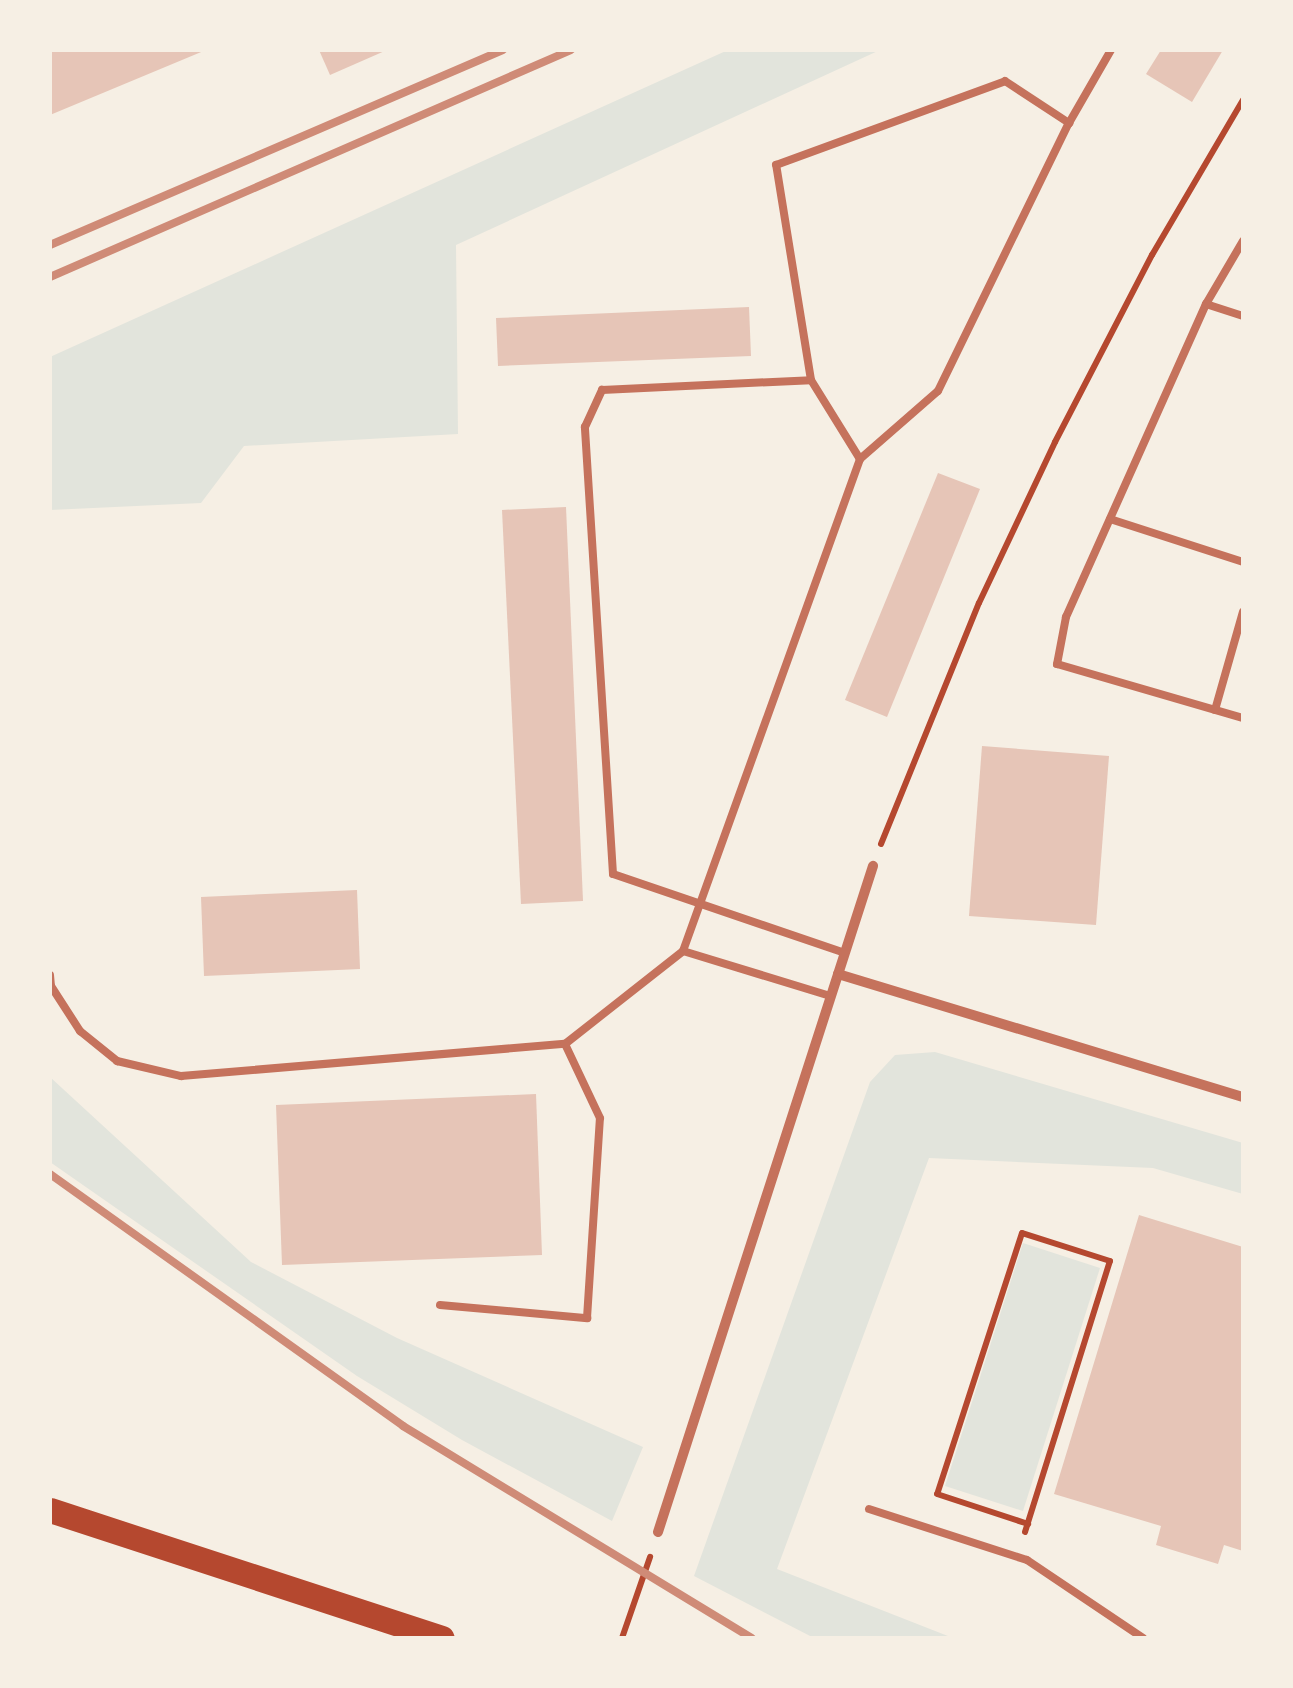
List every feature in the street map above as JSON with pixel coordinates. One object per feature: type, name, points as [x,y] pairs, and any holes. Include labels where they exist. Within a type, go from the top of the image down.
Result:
[{"type":"main road","points":[[50,1510],[442,1638]]},
{"type":"street","points":[[658,1532],[873,866]]},
{"type":"street","points":[[838,974],[1243,1097]]},
{"type":"lane","points":[[50,975],[50,986],[80,1031],[117,1061],[180,1076],[564,1044],[683,951],[860,459],[938,391],[1069,123],[1111,50]]},
{"type":"lane","points":[[860,459],[811,380],[776,165],[1005,81],[1069,123]]},
{"type":"lane","points":[[1243,241],[1206,304],[1066,618],[1057,664],[1243,718]]},
{"type":"lane","points":[[1206,304],[1243,316]]},
{"type":"lane","points":[[811,380],[602,390],[584,426],[613,874],[845,952]]},
{"type":"lane","points":[[1110,519],[1243,562]]},
{"type":"lane","points":[[1214,710],[1243,612]]},
{"type":"lane","points":[[683,951],[830,996]]},
{"type":"lane","points":[[440,1305],[587,1318],[600,1118],[564,1044]]},
{"type":"lane","points":[[869,1508],[1018,1557],[1143,1638]]},
{"type":"path","points":[[873,866],[949,673],[1054,442],[1152,255],[1243,100]]},
{"type":"path","points":[[1018,1557],[1110,1261],[1022,1233],[937,1494],[1028,1524]]},
{"type":"path","points":[[622,1638],[658,1532]]},
{"type":"shaded area","points":[[728,50],[880,50],[456,245],[458,434],[244,446],[201,503],[50,510],[50,357]]},
{"type":"shaded area","points":[[935,1052],[1243,1143],[1243,1194],[1153,1168],[929,1158],[777,1569],[953,1638],[814,1638],[694,1576],[870,1082],[895,1055]]},
{"type":"shaded area","points":[[50,1077],[251,1262],[397,1338],[643,1447],[612,1521],[462,1440],[357,1376],[50,1162]]},
{"type":"shaded area","points":[[1023,1243],[1100,1268],[1023,1511],[945,1486]]},
{"type":"building","points":[[50,50],[206,50],[50,115]]},
{"type":"building","points":[[319,50],[387,50],[330,75]]},
{"type":"building","points":[[1161,50],[1223,50],[1192,102],[1146,74]]},
{"type":"building","points":[[749,307],[751,356],[498,366],[496,318]]},
{"type":"building","points":[[938,473],[980,489],[887,717],[845,700]]},
{"type":"building","points":[[566,507],[583,901],[521,904],[502,510]]},
{"type":"building","points":[[982,746],[1109,756],[1096,925],[969,916]]},
{"type":"building","points":[[357,890],[360,969],[204,976],[201,897]]},
{"type":"building","points":[[536,1094],[542,1255],[282,1265],[276,1105]]},
{"type":"building","points":[[1139,1215],[1243,1247],[1243,1551],[1224,1545],[1218,1564],[1156,1545],[1161,1526],[1054,1494]]},
{"type":"railway","points":[[50,245],[503,50]]},
{"type":"railway","points":[[50,277],[571,50]]},
{"type":"railway","points":[[50,1174],[403,1426],[752,1638]]}]
